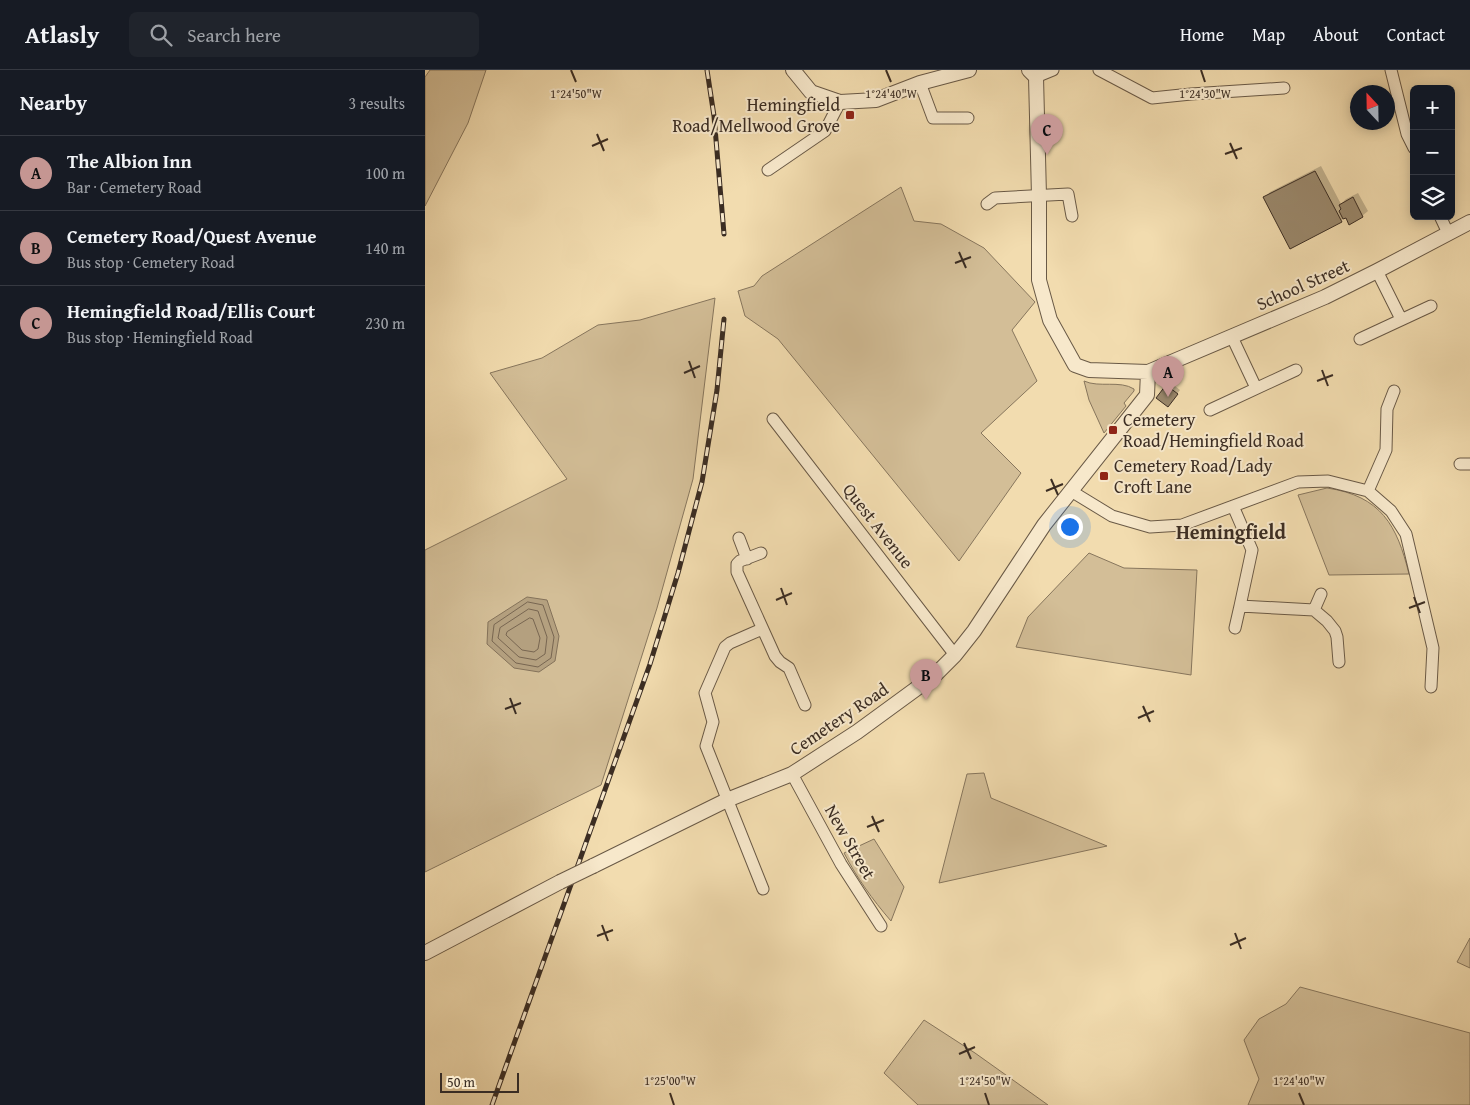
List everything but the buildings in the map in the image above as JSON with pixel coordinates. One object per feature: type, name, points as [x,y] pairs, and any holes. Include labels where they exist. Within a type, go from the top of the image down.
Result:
[{"type":"street","points":[[793,70],[811,92],[840,102],[876,100],[920,83],[969,70]]},
{"type":"street","points":[[1053,70],[1032,74],[1039,196],[1039,280],[1050,320],[1075,365],[1089,370],[1148,372]]},
{"type":"street","points":[[1099,70],[1152,98],[1284,88]]},
{"type":"street","points":[[1391,70],[1410,140]]},
{"type":"street","points":[[920,83],[933,118],[968,118]]},
{"type":"street","points":[[769,170],[825,131],[840,102]]},
{"type":"street","points":[[987,204],[995,198],[1068,194],[1072,216]]},
{"type":"street","points":[[1442,220],[1448,233]]},
{"type":"street","name":"School Street","points":[[1148,372],[1325,296],[1470,222]]},
{"type":"street","points":[[1377,271],[1401,319]]},
{"type":"street","points":[[1360,339],[1431,306]]},
{"type":"street","points":[[1232,337],[1256,388]]},
{"type":"street","points":[[1210,410],[1296,370]]},
{"type":"street","name":"Cemetery Road","points":[[425,953],[560,882],[727,800],[791,774],[857,732],[935,674],[955,655],[975,631],[1043,525],[1147,395],[1148,372]]},
{"type":"street","points":[[1368,491],[1386,450],[1387,409],[1394,391]]},
{"type":"street","name":"Quest Avenue","points":[[773,418],[955,655]]},
{"type":"street","points":[[1071,491],[1111,516],[1149,527],[1182,525],[1297,482],[1328,481],[1368,491],[1391,511],[1406,534],[1433,648],[1431,687]]},
{"type":"street","points":[[1233,506],[1252,550],[1235,628]]},
{"type":"street","points":[[739,538],[747,558]]},
{"type":"street","points":[[761,553],[737,564],[737,572],[762,629],[778,660],[789,668],[805,705]]},
{"type":"street","points":[[1314,610],[1321,594]]},
{"type":"street","points":[[1240,606],[1314,610],[1327,621],[1337,637],[1339,662]]},
{"type":"street","points":[[762,629],[730,642],[725,647],[705,693],[713,722],[706,746],[763,888]]},
{"type":"street","name":"New Street","points":[[791,774],[841,864],[881,926]]},
{"type":"shaded area","points":[[430,70],[486,70],[468,123],[425,206],[425,77]]},
{"type":"shaded area","points":[[901,187],[914,221],[941,224],[984,248],[1035,302],[1012,330],[1037,381],[981,433],[1021,473],[959,561],[778,339],[745,316],[738,291],[754,286],[762,276]]},
{"type":"shaded area","points":[[715,298],[693,479],[657,608],[601,785],[425,872],[425,550],[567,479],[490,373],[542,358],[598,325],[640,320]]},
{"type":"shaded area","points":[[1084,381],[1096,384],[1122,385],[1134,389],[1124,403],[1126,406],[1104,433],[1089,400]]},
{"type":"shaded area","points":[[1327,488],[1346,492],[1361,498],[1374,506],[1384,516],[1399,541],[1409,574],[1329,575],[1298,495]]},
{"type":"shaded area","points":[[1089,553],[1124,568],[1197,570],[1191,675],[1016,647],[1028,617]]},
{"type":"shaded area","points":[[984,773],[991,798],[1107,846],[939,883],[967,774]]},
{"type":"shaded area","points":[[874,839],[904,887],[891,921],[865,888],[844,853]]},
{"type":"shaded area","points":[[1470,938],[1470,968],[1457,962]]},
{"type":"shaded area","points":[[1300,987],[1470,1033],[1470,1105],[1248,1105],[1259,1079],[1244,1040],[1259,1019],[1286,1004]]},
{"type":"shaded area","points":[[924,1020],[975,1053],[1048,1105],[918,1105],[884,1073]]},
{"type":"water","points":[[527,597],[547,600],[559,636],[555,661],[539,672],[514,668],[487,644],[488,622]]},
{"type":"railway","points":[[707,70],[714,116],[724,234]]},
{"type":"railway","points":[[492,1105],[650,664],[678,573],[702,482],[717,390],[724,319]]},
{"type":"place","name":"Hemingfield Road/Mellwood Grove","points":[[850,115]]},
{"type":"place","name":"Hemingfield Road/Ellis Court","points":[[1047,155]]},
{"type":"place","name":"The Albion Inn","points":[[1168,397]]},
{"type":"place","name":"Cemetery Road/Hemingfield Road","points":[[1113,430]]},
{"type":"place","name":"Cemetery Road/Lady Croft Lane","points":[[1104,476]]},
{"type":"place","name":"Cemetery Road/Quest Avenue","points":[[926,700]]},
{"type":"district","name":"Hemingfield","points":[[1231,532]]}]
